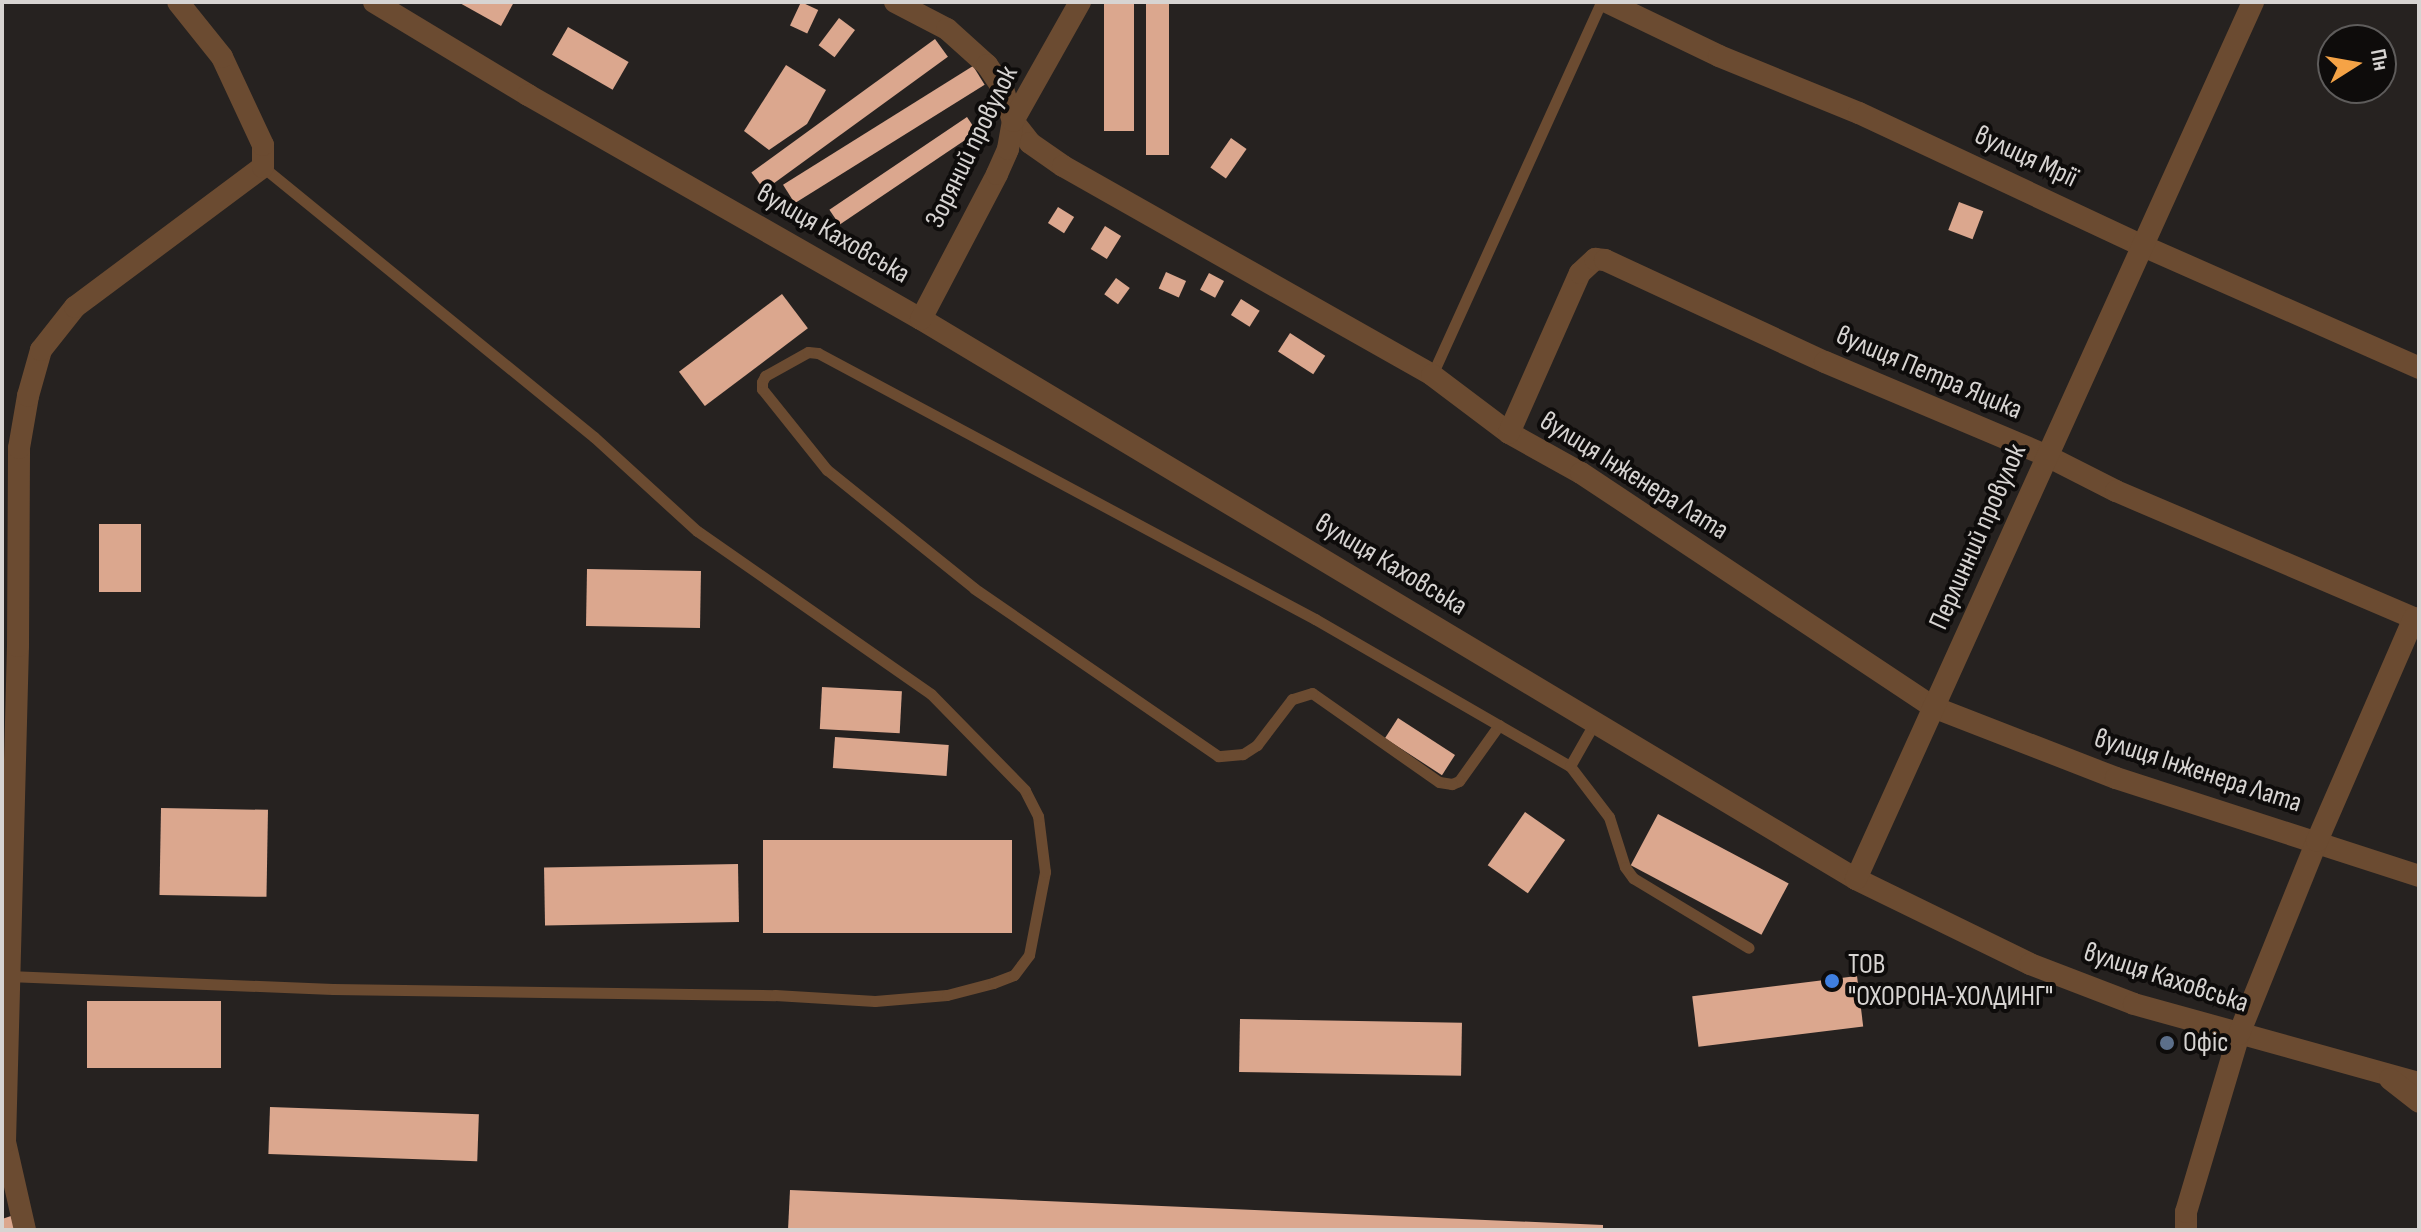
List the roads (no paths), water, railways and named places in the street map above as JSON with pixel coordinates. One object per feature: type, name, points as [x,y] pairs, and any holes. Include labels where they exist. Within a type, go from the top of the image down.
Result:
[{"type":"street","points":[[25,1230],[5,1142],[18,646],[19,448],[41,350],[75,307],[263,167],[263,145],[222,57],[178,2]]},
{"type":"street","name":"вулиця Каховська","points":[[374,2],[542,103],[921,319],[1856,879],[2030,964],[2134,1004],[2419,1083]]},
{"type":"street","name":"вулиця Інженера Лата","points":[[895,2],[947,29],[987,65],[1003,89],[1013,121],[1030,143],[1063,166],[1432,375],[1509,433],[1581,473],[1933,707],[2116,778],[2419,876]]},
{"type":"street","name":"Зоряний провулок","points":[[921,319],[997,174],[1008,149],[1013,121],[1080,2]]},
{"type":"street","name":"вулиця Мрії","points":[[1604,2],[1732,61],[1859,113],[2143,246],[2419,368]]},
{"type":"street","name":"Перлинний провулок","points":[[1856,879],[2253,2]]},
{"type":"street","name":"вулиця Петра Яцика","points":[[1509,433],[1580,273],[1595,259],[1605,260],[1825,362],[2047,456],[2116,491],[2417,619]]},
{"type":"street","points":[[2186,1230],[2186,1212],[2239,1034],[2317,841],[2417,619]]},
{"type":"street","points":[[2380,1071],[2419,1102]]},
{"type":"lane","points":[[1432,375],[1604,2]]},
{"type":"lane","points":[[8,976],[333,989],[775,995],[875,1001],[947,995],[993,983],[1014,975],[1029,955],[1045,872],[1038,816],[1025,790],[931,694],[697,531],[594,437],[263,167]]},
{"type":"lane","points":[[1499,725],[1459,781],[1452,784],[1439,782],[1312,693],[1292,699],[1257,745],[1243,754],[1218,756],[974,588],[827,470],[762,389],[762,382],[765,376],[808,352],[818,353],[1315,619],[1499,725],[1570,766],[1609,817],[1625,867],[1633,878],[1749,948]]},
{"type":"lane","points":[[1570,766],[1595,722]]},
{"type":"place","name":"ТОВ \"ОХОРОНА-ХОЛДИНГ\"","points":[[1832,981]]},
{"type":"place","name":"Офіс","points":[[2167,1043]]}]
